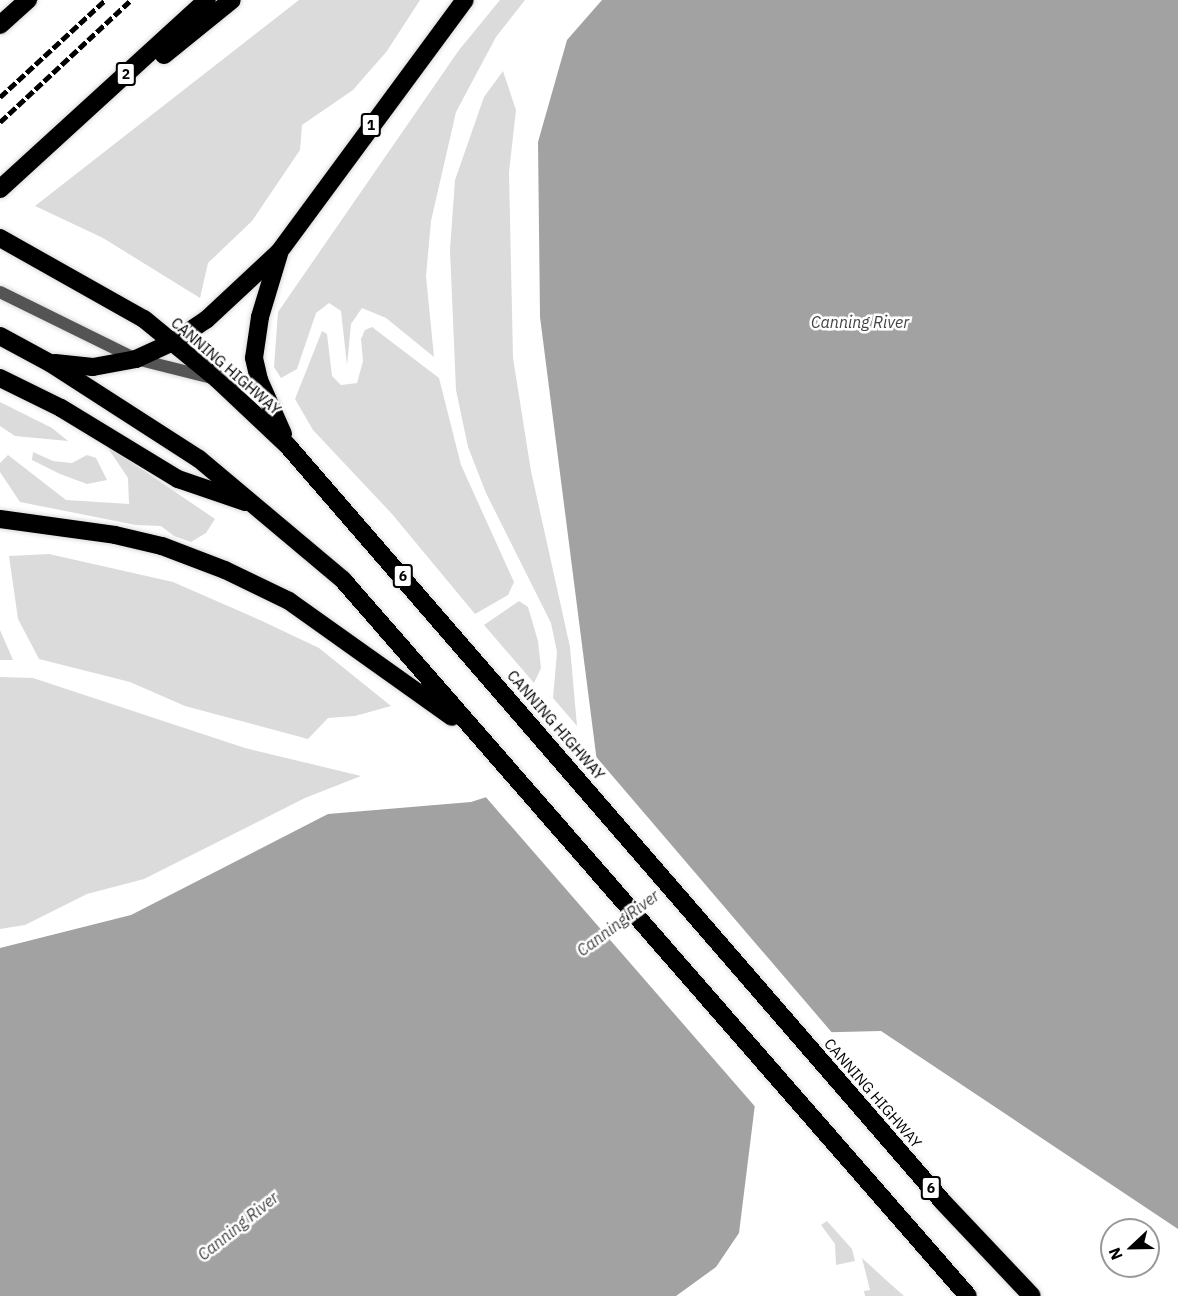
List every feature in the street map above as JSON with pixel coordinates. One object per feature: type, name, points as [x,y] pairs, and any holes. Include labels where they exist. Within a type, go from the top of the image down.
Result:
[{"type":"highway","points":[[0,25],[28,0]]},
{"type":"highway","name":"2","points":[[0,189],[207,0]]},
{"type":"highway","points":[[45,149],[232,0]]},
{"type":"highway","name":"1","points":[[0,336],[50,363],[93,367],[136,359],[173,342],[206,320],[279,252],[465,0]]},
{"type":"highway","name":"CANNING HIGHWAY","points":[[5,240],[139,316],[217,379],[288,446],[517,706],[834,1076],[1032,1296]]},
{"type":"highway","name":"1","points":[[279,252],[260,317],[254,358],[259,380],[288,446]]},
{"type":"highway","points":[[50,363],[199,459],[344,580],[799,1106],[968,1296]]},
{"type":"highway","points":[[0,378],[61,408],[178,479],[258,506]]},
{"type":"highway","points":[[0,519],[115,535],[225,570],[289,601],[480,738]]},
{"type":"lane","points":[[0,292],[136,359],[217,379]]},
{"type":"shaded area","points":[[299,0],[420,0],[387,51],[353,90],[302,125],[300,150],[252,221],[208,263],[200,298],[103,238],[35,206]]},
{"type":"shaded area","points":[[500,0],[525,0],[496,37],[456,112],[431,221],[426,276],[434,357],[386,318],[362,308],[351,324],[347,365],[341,311],[329,303],[316,313],[297,369],[281,378],[274,367],[278,312],[459,50]]},
{"type":"shaded area","points":[[503,71],[516,110],[509,172],[513,358],[531,471],[570,647],[577,726],[553,698],[557,652],[551,623],[486,493],[468,447],[456,390],[450,250],[455,180],[484,97]]},
{"type":"shaded area","points":[[372,327],[439,378],[461,465],[514,582],[508,595],[475,614],[392,514],[313,430],[295,399],[322,331],[327,334],[332,376],[341,385],[357,383],[363,361],[361,339],[365,330]]},
{"type":"shaded area","points":[[0,402],[52,428],[68,441],[15,436],[0,426]]},
{"type":"shaded area","points":[[106,445],[215,519],[206,533],[191,542],[174,536],[161,526],[136,525],[20,502],[0,472],[0,463],[8,455],[66,500],[129,504],[128,478]]},
{"type":"shaded area","points":[[33,452],[53,461],[72,463],[87,455],[96,458],[107,480],[87,484],[60,474],[32,460]]},
{"type":"shaded area","points":[[49,554],[173,582],[262,621],[319,648],[391,706],[355,716],[328,718],[308,739],[185,706],[130,682],[39,659],[18,619],[9,556]]},
{"type":"shaded area","points":[[519,601],[528,607],[538,641],[541,668],[534,683],[484,625]]},
{"type":"shaded area","points":[[0,630],[13,660],[0,660]]},
{"type":"shaded area","points":[[0,677],[33,678],[245,748],[361,776],[305,798],[144,879],[87,894],[25,925],[0,929]]},
{"type":"shaded area","points":[[827,1221],[852,1249],[855,1261],[836,1265],[835,1244],[821,1225]]},
{"type":"shaded area","points":[[862,1258],[904,1296],[865,1296],[864,1291],[870,1290]]},
{"type":"water","name":"Canning River","points":[[602,0],[1178,0],[1178,1229],[881,1031],[798,1033],[758,1080],[739,1233],[716,1267],[676,1296],[0,1296],[0,948],[131,915],[328,814],[471,802],[597,762],[540,317],[538,142],[567,40]]},
{"type":"pier","points":[[592,752],[834,1035],[799,1036],[761,1081],[758,1110],[484,795],[593,760]]},
{"type":"railway","points":[[0,97],[105,0]]},
{"type":"railway","points":[[0,122],[131,0]]}]
